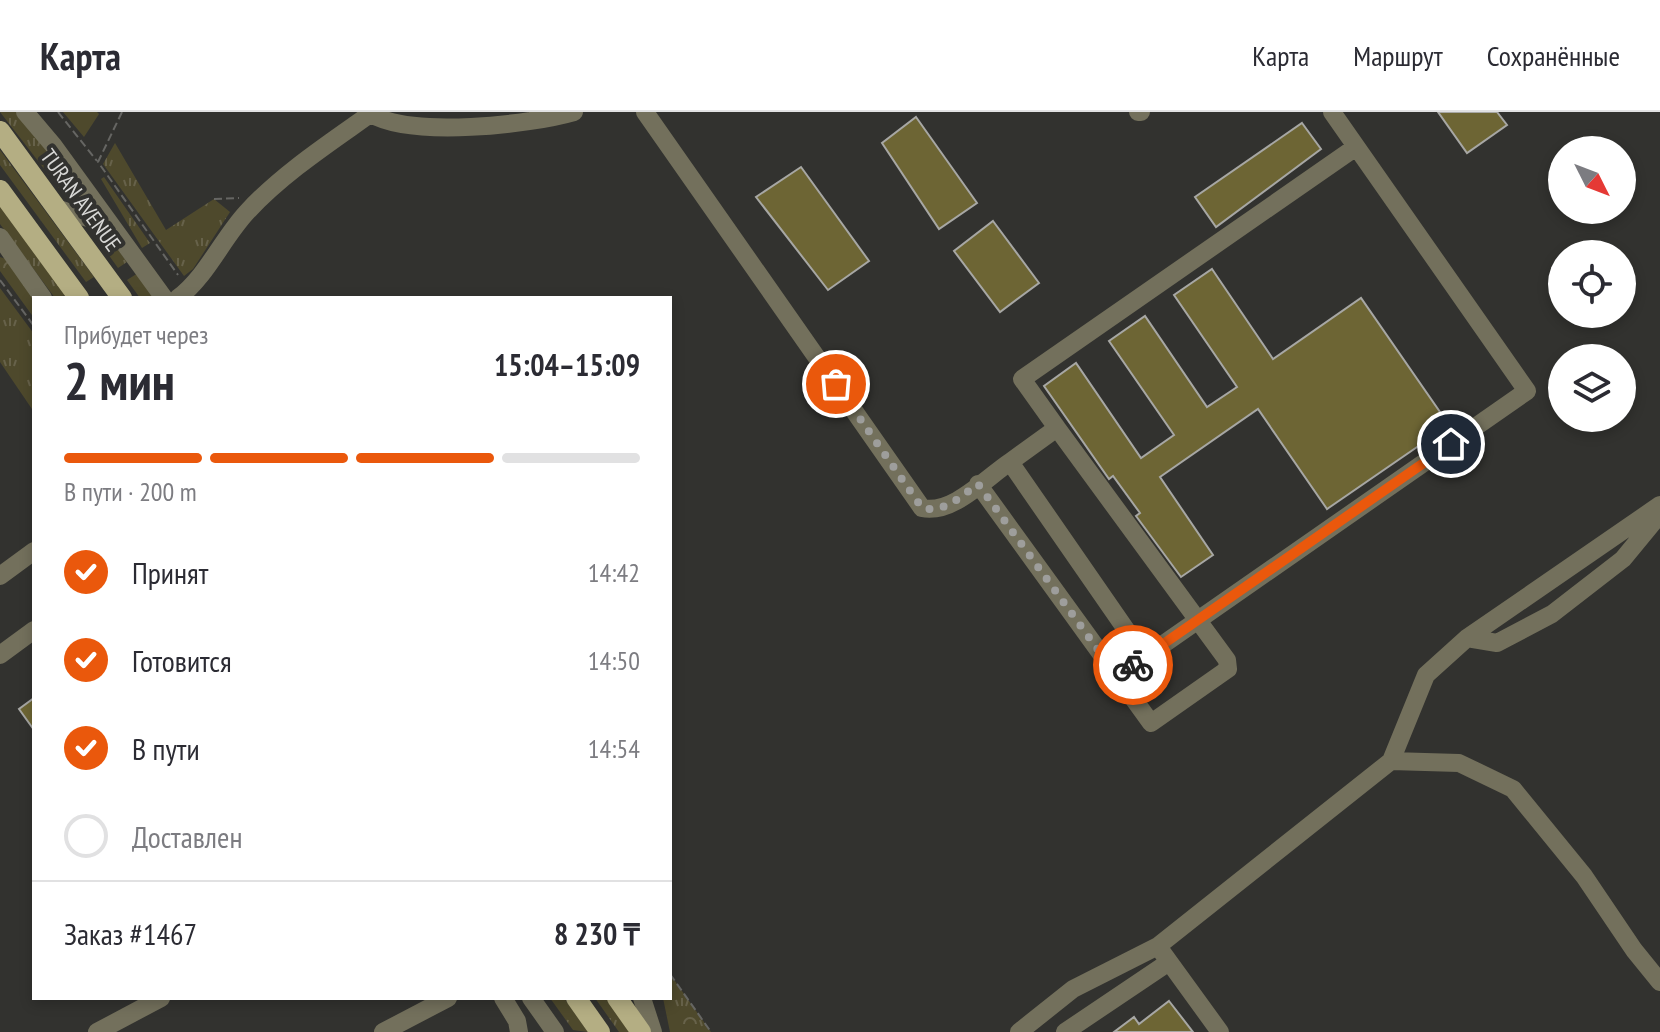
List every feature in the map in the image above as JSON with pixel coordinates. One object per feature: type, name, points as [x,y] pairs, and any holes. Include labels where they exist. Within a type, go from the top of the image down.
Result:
[{"type":"main road","name":"TURAN AVENUE","points":[[0,131],[121,296]]},
{"type":"main road","points":[[0,190],[78,296]]},
{"type":"main road","points":[[577,1000],[600,1032]]},
{"type":"main road","points":[[618,1000],[641,1032]]},
{"type":"street","points":[[25,112],[53,145],[163,296]]},
{"type":"street","points":[[180,296],[200,276],[247,212],[268,192],[372,113],[380,119],[440,128],[530,122],[574,112]]},
{"type":"street","points":[[645,112],[922,508],[934,510],[949,505],[1057,428]]},
{"type":"street","points":[[1117,676],[1527,391],[1332,112]]},
{"type":"street","points":[[978,484],[1145,719],[1151,723],[1160,720],[1228,669],[1227,660],[1022,379],[1356,147]]},
{"type":"street","points":[[59,209],[110,225]]},
{"type":"street","points":[[1,242],[42,296]]},
{"type":"street","points":[[1010,462],[1145,657]]},
{"type":"street","points":[[1019,1032],[1073,989],[1158,946],[1391,761],[1426,675],[1467,638],[1660,505]]},
{"type":"street","points":[[1467,638],[1497,643],[1552,614],[1623,559],[1660,514]]},
{"type":"street","points":[[0,576],[32,552]]},
{"type":"street","points":[[0,655],[32,631]]},
{"type":"street","points":[[1391,761],[1459,763],[1513,789],[1584,876],[1634,950],[1660,982]]},
{"type":"street","points":[[1158,946],[1220,1032]]},
{"type":"street","points":[[1065,1032],[1169,962]]},
{"type":"street","points":[[97,1032],[157,1000]]},
{"type":"street","points":[[383,1032],[444,1000]]},
{"type":"street","points":[[504,1000],[517,1021],[519,1032]]},
{"type":"street","points":[[532,1000],[555,1032]]},
{"type":"street","points":[[643,1000],[653,1032]]},
{"type":"street","points":[[132,1014],[141,1032]]},
{"type":"path","points":[[58,112],[98,162],[178,275]]},
{"type":"path","points":[[98,162],[122,112]]},
{"type":"path","points":[[0,280],[32,323]]},
{"type":"path","points":[[672,977],[711,1032]]},
{"type":"green space","points":[[0,112],[18,112],[92,206],[66,197]]},
{"type":"green space","points":[[63,112],[97,112],[99,114],[84,137]]},
{"type":"green space","points":[[115,143],[166,230],[214,199],[230,212],[193,269],[184,276],[103,164]]},
{"type":"green space","points":[[0,150],[94,277],[86,282],[0,165]]},
{"type":"green space","points":[[104,177],[150,243],[142,248],[101,179]]},
{"type":"green space","points":[[0,206],[66,295],[54,296],[0,224]]},
{"type":"green space","points":[[85,222],[101,225],[127,262],[118,268]]},
{"type":"green space","points":[[0,257],[6,259],[33,296],[32,315],[0,271]]},
{"type":"green space","points":[[138,273],[154,296],[139,296],[127,280]]},
{"type":"green space","points":[[0,288],[32,331],[32,409],[0,362]]},
{"type":"green space","points":[[672,977],[711,1032],[670,1032],[663,1000],[672,1000]]},
{"type":"green space","points":[[551,1000],[565,1000],[588,1032],[573,1030]]},
{"type":"green space","points":[[596,1000],[607,1000],[630,1032],[619,1032]]},
{"type":"green space","points":[[676,1011],[694,1017],[704,1032],[675,1032]]},
{"type":"building","points":[[1438,112],[1497,112],[1507,125],[1467,153]]},
{"type":"building","points":[[916,117],[977,203],[939,229],[882,143]]},
{"type":"building","points":[[1302,123],[1321,149],[1216,227],[1195,197]]},
{"type":"building","points":[[801,167],[869,261],[828,290],[756,197]]},
{"type":"building","points":[[993,221],[1039,283],[1000,312],[954,251]]},
{"type":"building","points":[[1212,269],[1273,359],[1361,298],[1449,425],[1327,509],[1258,409],[1160,477],[1213,555],[1181,577],[1136,516],[1140,513],[1113,476],[1109,479],[1044,386],[1076,363],[1141,458],[1174,435],[1109,341],[1145,316],[1207,407],[1237,387],[1174,295]]},
{"type":"building","points":[[32,699],[32,727],[19,709]]},
{"type":"building","points":[[1169,1001],[1193,1032],[1114,1032],[1134,1017],[1139,1024]]},
{"type":"way so far","points":[[836,384],[922,508],[934,510],[949,505],[978,484],[1117,676],[1133,665]]},
{"type":"route","points":[[1133,665],[1451,444]]}]
